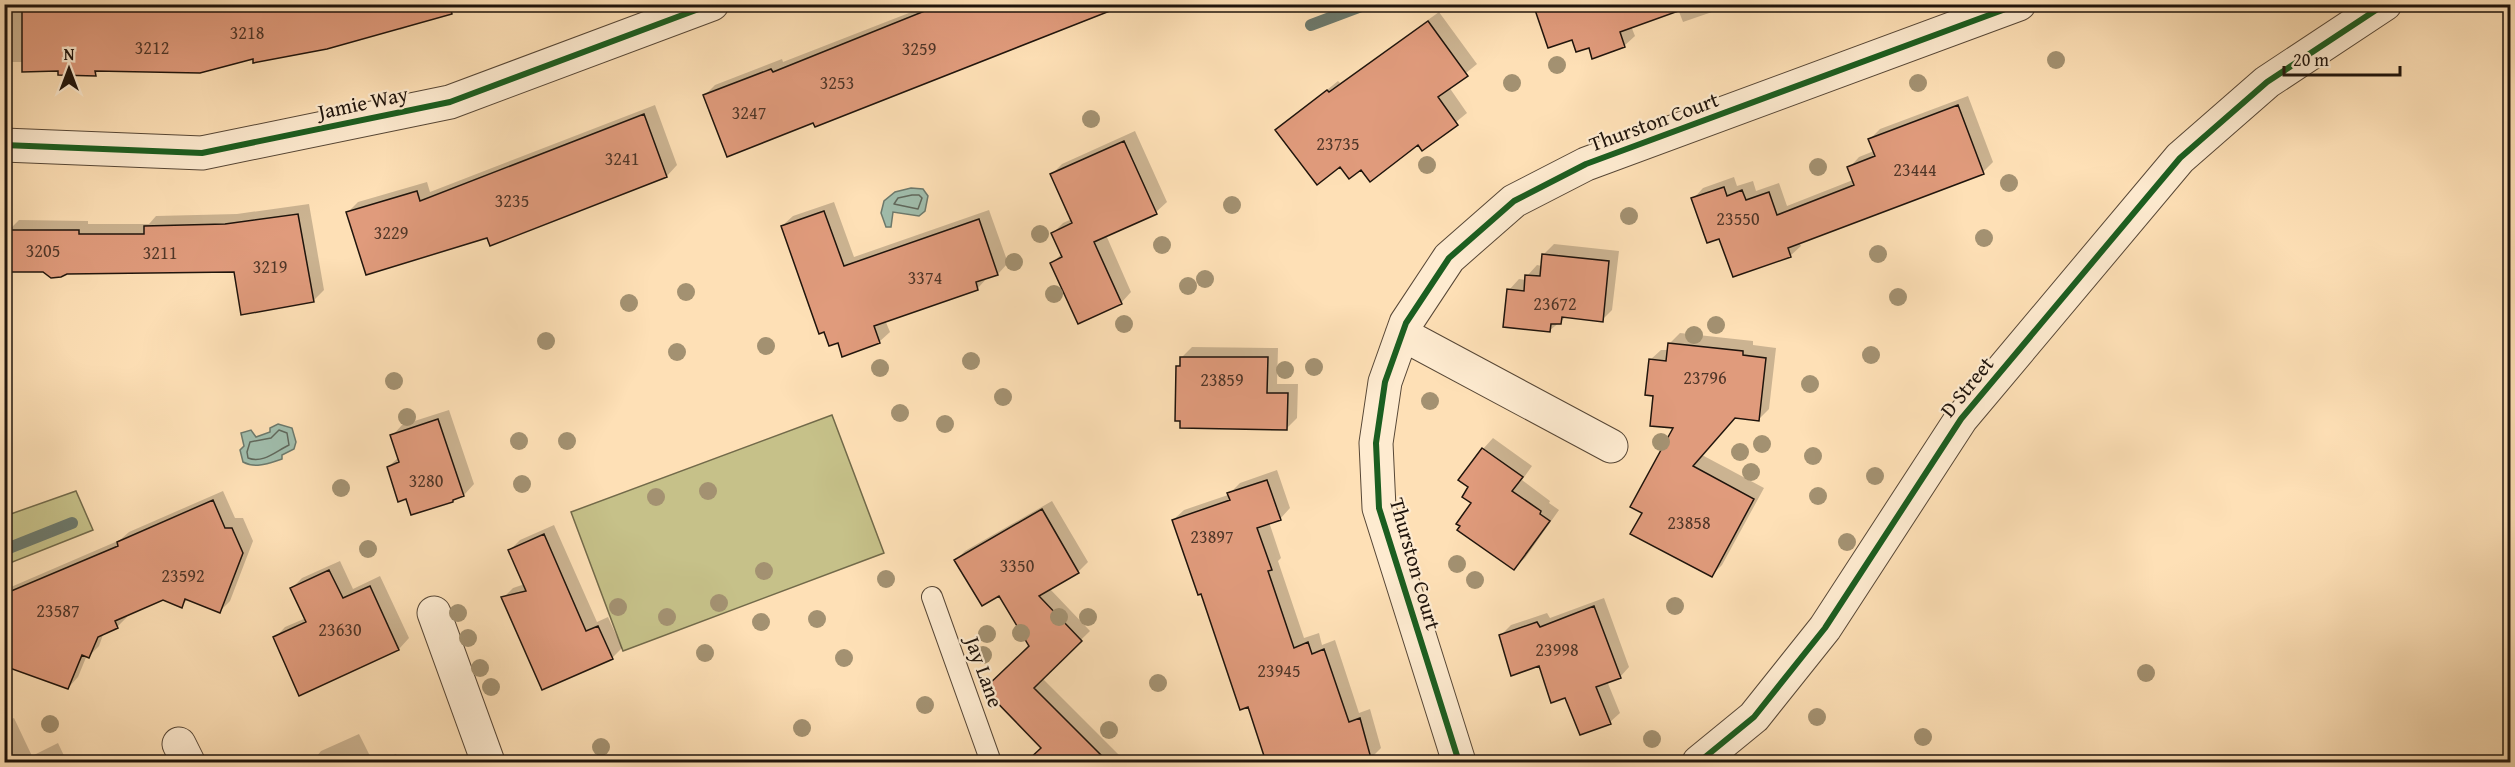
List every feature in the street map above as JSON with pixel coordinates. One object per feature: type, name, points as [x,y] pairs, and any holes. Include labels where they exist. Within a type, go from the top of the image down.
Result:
[{"type":"street","name":"Jamie Way","points":[[4,145],[202,153],[450,102],[712,4]]},
{"type":"street","name":"Thurston Court","points":[[1459,762],[1379,508],[1376,443],[1385,382],[1406,322],[1449,258],[1514,201],[1586,164],[2019,4]]},
{"type":"street","name":"D Street","points":[[1699,762],[1754,717],[1826,628],[1969,410],[2180,158],[2267,82],[2385,4]]},
{"type":"street","points":[[1402,333],[1611,446]]},
{"type":"street","points":[[434,613],[488,762]]},
{"type":"lane","name":"Jay Lane","points":[[932,597],[991,762]]},
{"type":"shaded area","points":[[832,415],[884,553],[623,651],[571,512]]},
{"type":"shaded area","points":[[76,491],[93,530],[5,565],[5,516]]},
{"type":"water","points":[[911,188],[923,189],[928,196],[925,211],[919,216],[893,212],[891,227],[886,227],[881,213],[884,201],[895,192]]},
{"type":"water","points":[[278,424],[292,428],[296,442],[294,449],[282,455],[282,459],[267,464],[253,465],[243,462],[240,450],[244,446],[241,433],[251,430],[256,437],[270,432],[270,428]]},
{"type":"building","points":[[153,4],[450,4],[452,14],[327,49],[253,63],[253,59],[200,73],[95,71],[96,76],[58,75],[58,71],[22,72],[22,6],[95,6],[95,8]]},
{"type":"building","points":[[942,4],[1120,4],[1120,7],[815,127],[813,123],[727,157],[703,95],[771,69],[773,72]]},
{"type":"building","points":[[1533,4],[1684,4],[1684,9],[1620,32],[1625,47],[1592,59],[1589,48],[1576,52],[1572,40],[1548,48]]},
{"type":"building","points":[[1428,21],[1468,76],[1438,97],[1458,125],[1422,151],[1418,145],[1370,182],[1361,170],[1349,179],[1340,167],[1317,185],[1275,130],[1327,90],[1329,92]]},
{"type":"building","points":[[1958,105],[1984,174],[1788,248],[1791,257],[1733,277],[1719,239],[1707,243],[1691,198],[1724,187],[1727,196],[1742,190],[1746,200],[1769,192],[1777,215],[1854,185],[1847,167],[1875,156],[1868,139]]},
{"type":"building","points":[[644,114],[667,177],[490,246],[487,238],[366,275],[346,212],[417,191],[420,201]]},
{"type":"building","points":[[1124,141],[1157,214],[1094,242],[1122,304],[1078,324],[1050,263],[1062,257],[1051,233],[1072,223],[1050,174]]},
{"type":"building","points":[[824,211],[844,266],[979,219],[998,275],[976,282],[978,290],[874,326],[880,343],[842,357],[838,343],[829,346],[824,332],[819,334],[781,226]]},
{"type":"building","points":[[298,214],[314,302],[241,315],[234,272],[67,274],[51,278],[43,272],[7,272],[7,230],[79,230],[79,234],[144,234],[144,226],[225,224]]},
{"type":"building","points":[[1542,254],[1609,261],[1603,322],[1562,317],[1561,324],[1551,324],[1550,332],[1503,327],[1507,289],[1524,291],[1525,275],[1540,276]]},
{"type":"building","points":[[1668,343],[1743,351],[1743,355],[1766,358],[1759,421],[1735,418],[1693,466],[1754,499],[1712,577],[1630,534],[1642,513],[1630,507],[1673,428],[1650,426],[1653,396],[1645,395],[1649,359],[1666,361]]},
{"type":"building","points":[[1180,357],[1268,357],[1267,393],[1288,393],[1287,430],[1180,428],[1180,421],[1175,421],[1176,366],[1180,366]]},
{"type":"building","points":[[438,419],[464,496],[453,502],[411,515],[406,499],[398,502],[387,467],[399,462],[390,435]]},
{"type":"building","points":[[1482,448],[1523,477],[1512,491],[1541,511],[1540,514],[1550,521],[1514,570],[1457,530],[1460,526],[1456,524],[1471,503],[1462,497],[1468,487],[1458,480]]},
{"type":"building","points":[[1267,480],[1281,520],[1257,528],[1272,570],[1268,571],[1294,648],[1308,642],[1312,654],[1324,649],[1349,722],[1360,718],[1372,762],[1266,762],[1248,707],[1240,710],[1201,594],[1198,595],[1172,520],[1230,500],[1227,493]]},
{"type":"building","points":[[213,500],[225,528],[232,528],[243,553],[220,613],[185,599],[182,608],[163,600],[115,621],[118,628],[98,637],[89,658],[82,655],[68,689],[4,666],[4,594],[118,546],[117,542]]},
{"type":"building","points":[[1042,509],[1079,573],[1039,596],[1082,641],[1034,688],[1108,762],[1026,762],[1041,748],[984,689],[1029,646],[999,596],[982,606],[954,560]]},
{"type":"building","points":[[544,534],[586,631],[598,626],[613,659],[542,690],[501,597],[526,591],[508,550]]},
{"type":"building","points":[[329,570],[343,598],[370,586],[399,650],[299,696],[273,637],[306,622],[290,588]]},
{"type":"building","points":[[1594,606],[1621,678],[1596,687],[1611,724],[1580,735],[1565,698],[1551,703],[1539,666],[1511,676],[1499,635],[1537,622],[1540,627]]},
{"type":"waterway","points":[[1311,25],[1367,4]]},
{"type":"waterway","points":[[4,550],[72,523]]},
{"type":"cycle path","points":[[4,145],[202,153],[450,102],[712,4]]},
{"type":"cycle path","points":[[1459,762],[1379,508],[1376,443],[1385,382],[1406,323],[1449,258],[1514,201],[1586,164],[2019,4]]},
{"type":"cycle path","points":[[1699,762],[1754,717],[1825,628],[1961,419],[2180,158],[2267,82],[2385,4]]}]
